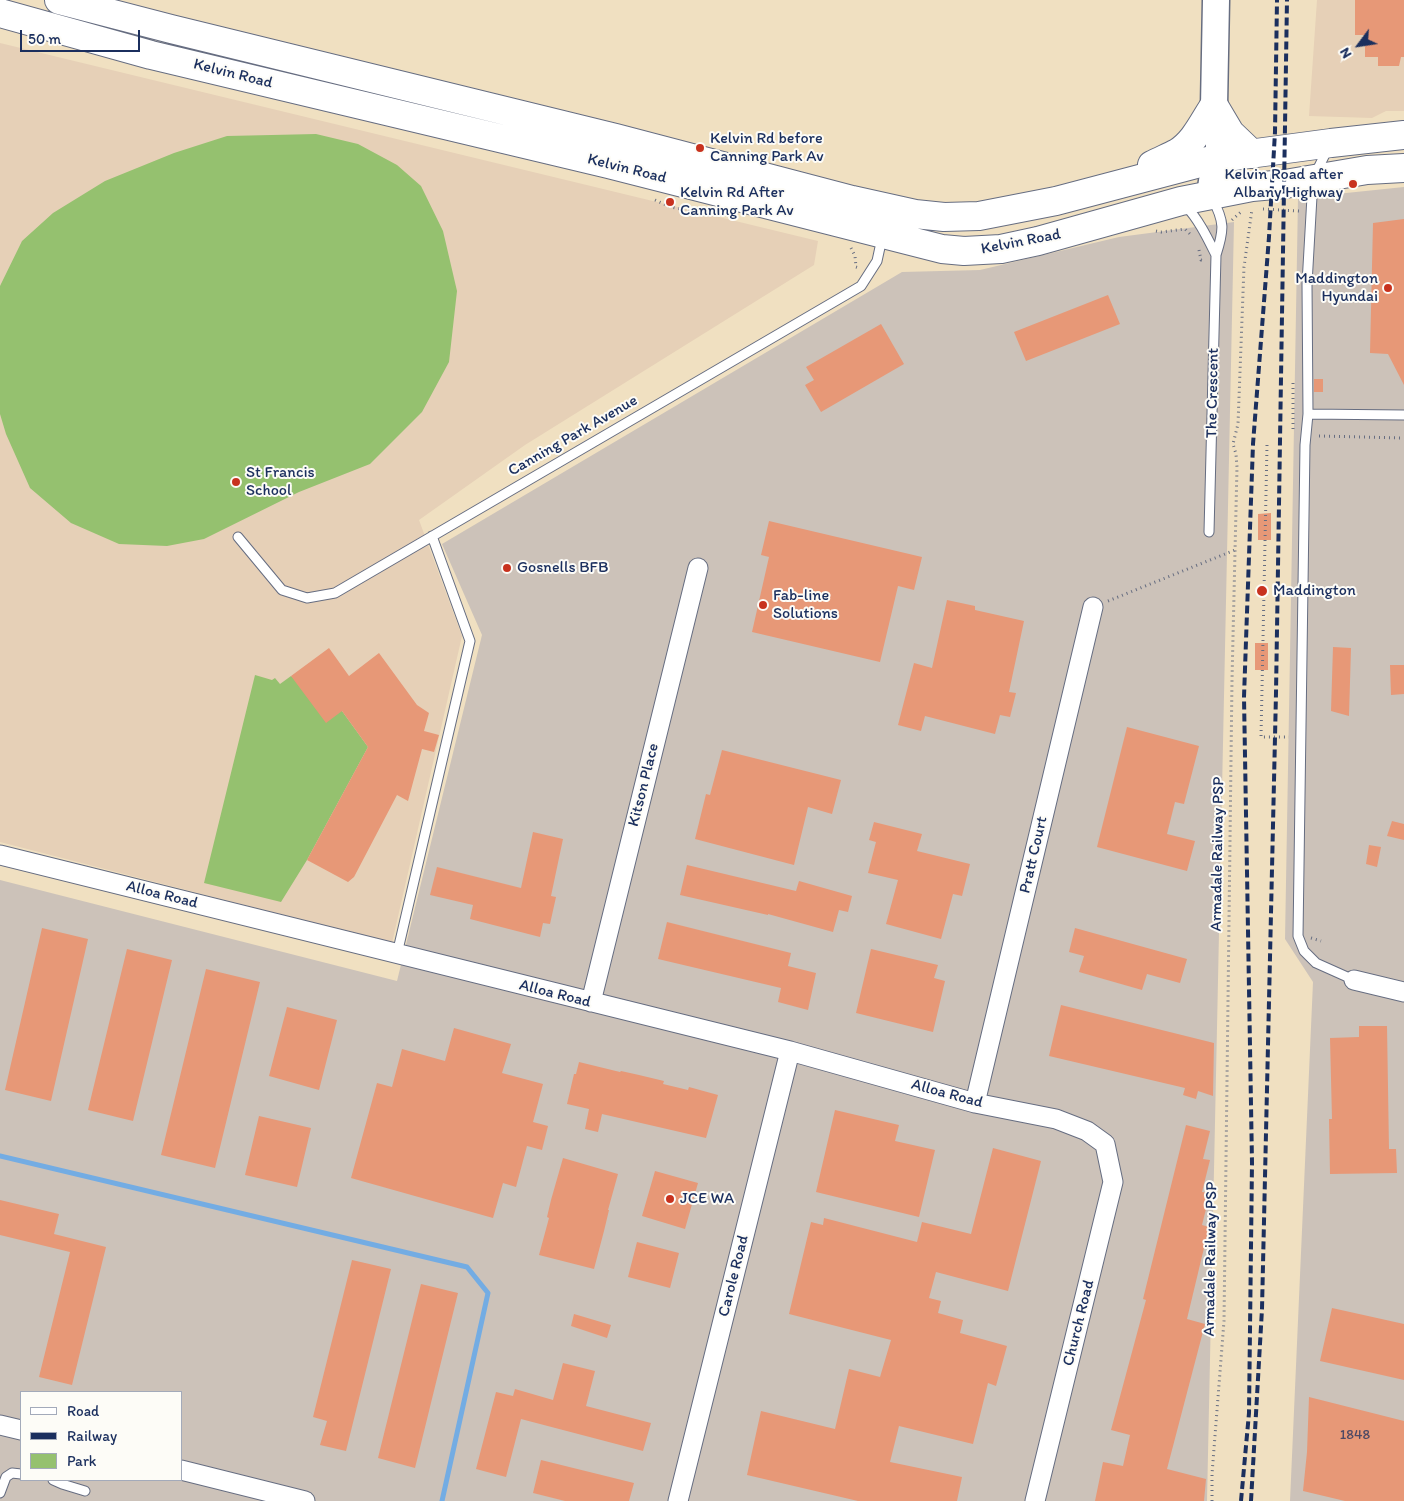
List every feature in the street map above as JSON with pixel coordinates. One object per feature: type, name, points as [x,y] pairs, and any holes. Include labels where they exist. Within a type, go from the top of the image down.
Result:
[{"type":"main road","name":"Kelvin Road","points":[[58,0],[616,138],[852,200],[886,221],[942,249],[964,251],[1001,248],[1038,241],[1181,201],[1210,195],[1367,170],[1404,168]]},
{"type":"main road","points":[[1128,182],[1195,184],[1210,195],[1219,158],[1219,140],[1214,106],[1216,0]]},
{"type":"main road","name":"Kelvin Road","points":[[1,14],[152,54],[608,164],[886,221],[915,214],[944,217],[974,217],[1056,202],[1219,158],[1404,135]]},
{"type":"main road","points":[[1214,106],[1230,133],[1252,154]]},
{"type":"main road","points":[[1128,182],[1148,167],[1177,153],[1186,146],[1198,132],[1214,106]]},
{"type":"main road","points":[[608,164],[616,138]]},
{"type":"street","name":"Kitson Place","points":[[591,1002],[698,568]]},
{"type":"street","name":"Pratt Court","points":[[975,1103],[1093,607]]},
{"type":"street","name":"Alloa Road","points":[[0,855],[790,1051],[975,1103],[1056,1119],[1087,1131],[1105,1144]]},
{"type":"street","points":[[1354,980],[1404,992]]},
{"type":"street","name":"Carole Road","points":[[678,1501],[790,1051]]},
{"type":"street","name":"Church Road","points":[[1035,1501],[1113,1182],[1105,1144]]},
{"type":"street","points":[[0,1425],[20,1430]]},
{"type":"street","points":[[182,1470],[305,1501]]},
{"type":"lane","points":[[1331,143],[1314,179],[1307,284],[1308,414],[1305,445],[1298,936],[1304,951],[1316,963],[1354,980]]},
{"type":"lane","name":"The Crescent","points":[[1209,532],[1216,255],[1222,235],[1220,213],[1210,195]]},
{"type":"lane","name":"The Crescent","points":[[1181,201],[1193,214],[1206,234],[1216,255]]},
{"type":"lane","name":"Canning Park Avenue","points":[[238,537],[282,590],[307,598],[335,593],[861,286],[877,261],[886,221]]},
{"type":"lane","points":[[1308,414],[1404,415]]},
{"type":"lane","points":[[397,954],[470,640],[432,536]]},
{"type":"lane","points":[[0,1493],[6,1476],[20,1474]]},
{"type":"lane","points":[[55,1481],[85,1491]]},
{"type":"path","name":"Armadale Railway PSP","points":[[1212,1501],[1212,1474],[1224,1321],[1237,467],[1233,444],[1238,424],[1244,267],[1252,209],[1304,211]]},
{"type":"path","points":[[1319,436],[1404,438]]},
{"type":"path","points":[[1267,445],[1261,737],[1289,737]]},
{"type":"path","points":[[1093,607],[1235,550]]},
{"type":"shaded area","points":[[1317,0],[1404,0],[1404,111],[1386,111],[1372,118],[1309,116]]},
{"type":"shaded area","name":"St Francis School","points":[[0,43],[818,241],[814,265],[525,445],[419,520],[462,636],[392,943],[0,842]]},
{"type":"shaded area","points":[[1404,187],[1404,1501],[1290,1501],[1313,982],[1285,939],[1298,198]]},
{"type":"shaded area","points":[[1234,222],[1207,1501],[0,1501],[0,880],[397,981],[482,635],[442,544],[902,272],[980,270],[1119,237]]},
{"type":"green space","points":[[316,134],[358,144],[397,165],[421,186],[443,231],[457,291],[449,362],[422,412],[370,464],[299,492],[204,539],[167,546],[119,544],[71,523],[30,488],[6,434],[0,414],[0,286],[22,241],[53,213],[105,181],[174,153],[227,136]]},
{"type":"green space","points":[[255,675],[272,680],[275,678],[280,684],[291,676],[342,711],[368,747],[307,860],[281,902],[204,883]]},
{"type":"building","points":[[1355,0],[1404,0],[1404,57],[1401,57],[1399,66],[1378,66],[1378,57],[1365,57],[1365,35],[1355,35]]},
{"type":"building","name":"Maddington Hyundai","points":[[1404,219],[1404,385],[1388,354],[1370,353],[1373,223]]},
{"type":"building","points":[[1108,295],[1120,324],[1026,361],[1014,332]]},
{"type":"building","points":[[881,324],[904,364],[821,412],[805,385],[814,380],[806,367]]},
{"type":"building","points":[[1314,379],[1323,379],[1323,392],[1314,392]]},
{"type":"building","points":[[1271,513],[1271,540],[1258,540],[1258,514]]},
{"type":"building","points":[[769,521],[922,557],[914,590],[898,586],[880,662],[752,632],[769,557],[761,555]]},
{"type":"building","points":[[947,600],[975,606],[975,610],[1024,621],[1009,692],[1016,693],[1010,717],[1000,715],[995,734],[925,716],[921,731],[898,725],[914,663],[932,668]]},
{"type":"building","points":[[1255,643],[1268,643],[1268,670],[1255,670]]},
{"type":"building","points":[[1333,647],[1351,648],[1349,716],[1331,711]]},
{"type":"building","points":[[329,648],[349,676],[379,653],[417,705],[429,713],[424,731],[439,735],[434,752],[422,749],[408,801],[397,795],[354,877],[348,882],[307,860],[368,747],[342,711],[326,723],[291,676]]},
{"type":"building","points":[[1390,665],[1404,665],[1404,694],[1391,695]]},
{"type":"building","points":[[1127,727],[1199,746],[1184,804],[1175,802],[1167,834],[1195,841],[1187,871],[1097,847]]},
{"type":"building","points":[[722,750],[841,780],[832,814],[808,807],[794,865],[695,839],[706,794],[710,795]]},
{"type":"building","points":[[1392,821],[1404,824],[1404,840],[1387,836]]},
{"type":"building","points":[[874,822],[922,834],[917,851],[970,864],[962,896],[953,894],[941,939],[886,924],[898,880],[868,873],[876,842],[869,840]]},
{"type":"building","points":[[533,832],[563,839],[551,896],[556,897],[550,924],[543,923],[540,937],[470,919],[473,905],[430,895],[437,867],[521,888]]},
{"type":"building","points":[[1369,845],[1381,847],[1377,867],[1366,864]]},
{"type":"building","points":[[687,865],[796,891],[799,881],[852,896],[848,912],[839,910],[833,932],[768,914],[680,895]]},
{"type":"building","points":[[667,922],[791,953],[788,966],[816,973],[808,1010],[778,1002],[781,988],[658,959]]},
{"type":"building","points":[[42,928],[88,939],[51,1101],[5,1090]]},
{"type":"building","points":[[1075,928],[1187,959],[1180,983],[1147,974],[1142,990],[1079,972],[1084,956],[1069,952]]},
{"type":"building","points":[[127,949],[172,960],[133,1121],[88,1110]]},
{"type":"building","points":[[871,949],[938,965],[934,978],[945,981],[933,1032],[856,1013]]},
{"type":"building","points":[[206,969],[260,982],[215,1168],[161,1155]]},
{"type":"building","points":[[1061,1005],[1214,1043],[1213,1096],[1198,1091],[1196,1099],[1183,1095],[1185,1088],[1049,1056]]},
{"type":"building","points":[[287,1007],[337,1020],[319,1090],[269,1076]]},
{"type":"building","points":[[1359,1026],[1387,1026],[1389,1149],[1396,1149],[1397,1173],[1330,1174],[1329,1119],[1332,1119],[1330,1038],[1359,1037]]},
{"type":"building","points":[[454,1028],[511,1044],[502,1073],[543,1084],[533,1122],[548,1126],[542,1150],[527,1146],[516,1187],[503,1183],[493,1218],[351,1178],[377,1083],[392,1087],[402,1049],[445,1061]]},
{"type":"building","points":[[579,1062],[664,1081],[663,1084],[688,1090],[689,1087],[718,1095],[706,1138],[602,1114],[598,1132],[585,1129],[589,1109],[567,1104],[574,1074],[576,1074]]},
{"type":"building","points":[[835,1110],[899,1125],[895,1141],[935,1150],[919,1217],[816,1192]]},
{"type":"building","points":[[259,1116],[311,1128],[297,1187],[245,1175]]},
{"type":"building","points":[[1186,1125],[1210,1131],[1203,1159],[1210,1160],[1202,1192],[1210,1193],[1202,1225],[1209,1227],[1187,1319],[1205,1324],[1167,1469],[1206,1479],[1204,1501],[1095,1501],[1103,1462],[1123,1466],[1130,1435],[1111,1430],[1146,1300],[1143,1299]]},
{"type":"building","points":[[993,1148],[1041,1161],[1008,1291],[936,1272],[929,1298],[941,1301],[938,1313],[963,1320],[960,1333],[1007,1346],[996,1386],[988,1383],[973,1444],[899,1426],[890,1462],[962,1477],[957,1501],[858,1501],[747,1475],[761,1411],[835,1429],[849,1369],[880,1377],[891,1340],[789,1314],[811,1222],[823,1225],[824,1218],[917,1242],[922,1222],[971,1234]]},
{"type":"building","points":[[563,1158],[618,1174],[594,1269],[539,1255],[549,1218],[547,1217],[551,1200]]},
{"type":"building","points":[[655,1171],[698,1183],[685,1229],[642,1216]]},
{"type":"building","points":[[0,1200],[59,1214],[54,1234],[106,1247],[72,1385],[39,1377],[70,1252],[0,1235]]},
{"type":"building","points":[[637,1242],[679,1253],[670,1288],[628,1277]]},
{"type":"building","points":[[352,1260],[391,1269],[346,1451],[320,1445],[327,1421],[313,1417]]},
{"type":"building","points":[[421,1284],[458,1293],[415,1468],[378,1458]]},
{"type":"building","points":[[1332,1308],[1404,1324],[1404,1380],[1320,1361]]},
{"type":"building","points":[[574,1314],[611,1325],[607,1338],[571,1326]]},
{"type":"building","points":[[563,1363],[595,1371],[586,1406],[651,1423],[643,1451],[521,1419],[506,1477],[476,1469],[496,1392],[513,1396],[515,1389],[553,1400]]},
{"type":"building","points":[[1309,1397],[1404,1421],[1404,1501],[1345,1501],[1303,1491],[1307,1452]]},
{"type":"building","points":[[541,1460],[634,1483],[629,1501],[565,1501],[533,1493]]},
{"type":"waterway","points":[[0,1156],[467,1267],[488,1293],[442,1501]]},
{"type":"railway","points":[[1241,1501],[1249,1413],[1252,1163],[1244,697],[1253,444],[1275,132],[1277,0]]},
{"type":"railway","points":[[1251,1501],[1262,1309],[1276,693],[1287,0]]},
{"type":"place","name":"Kelvin Rd before Canning Park Av","points":[[700,148]]},
{"type":"place","name":"Kelvin Road after Albany Highway","points":[[1353,184]]},
{"type":"place","name":"Kelvin Rd After Canning Park Av","points":[[670,202]]},
{"type":"place","name":"Maddington Hyundai","points":[[1388,288]]},
{"type":"place","name":"St Francis School","points":[[236,482]]},
{"type":"place","name":"Gosnells BFB","points":[[507,568]]},
{"type":"place","name":"Maddington","points":[[1262,591]]},
{"type":"place","name":"Fab-line Solutions","points":[[763,605]]},
{"type":"place","name":"JCE WA","points":[[670,1199]]}]
